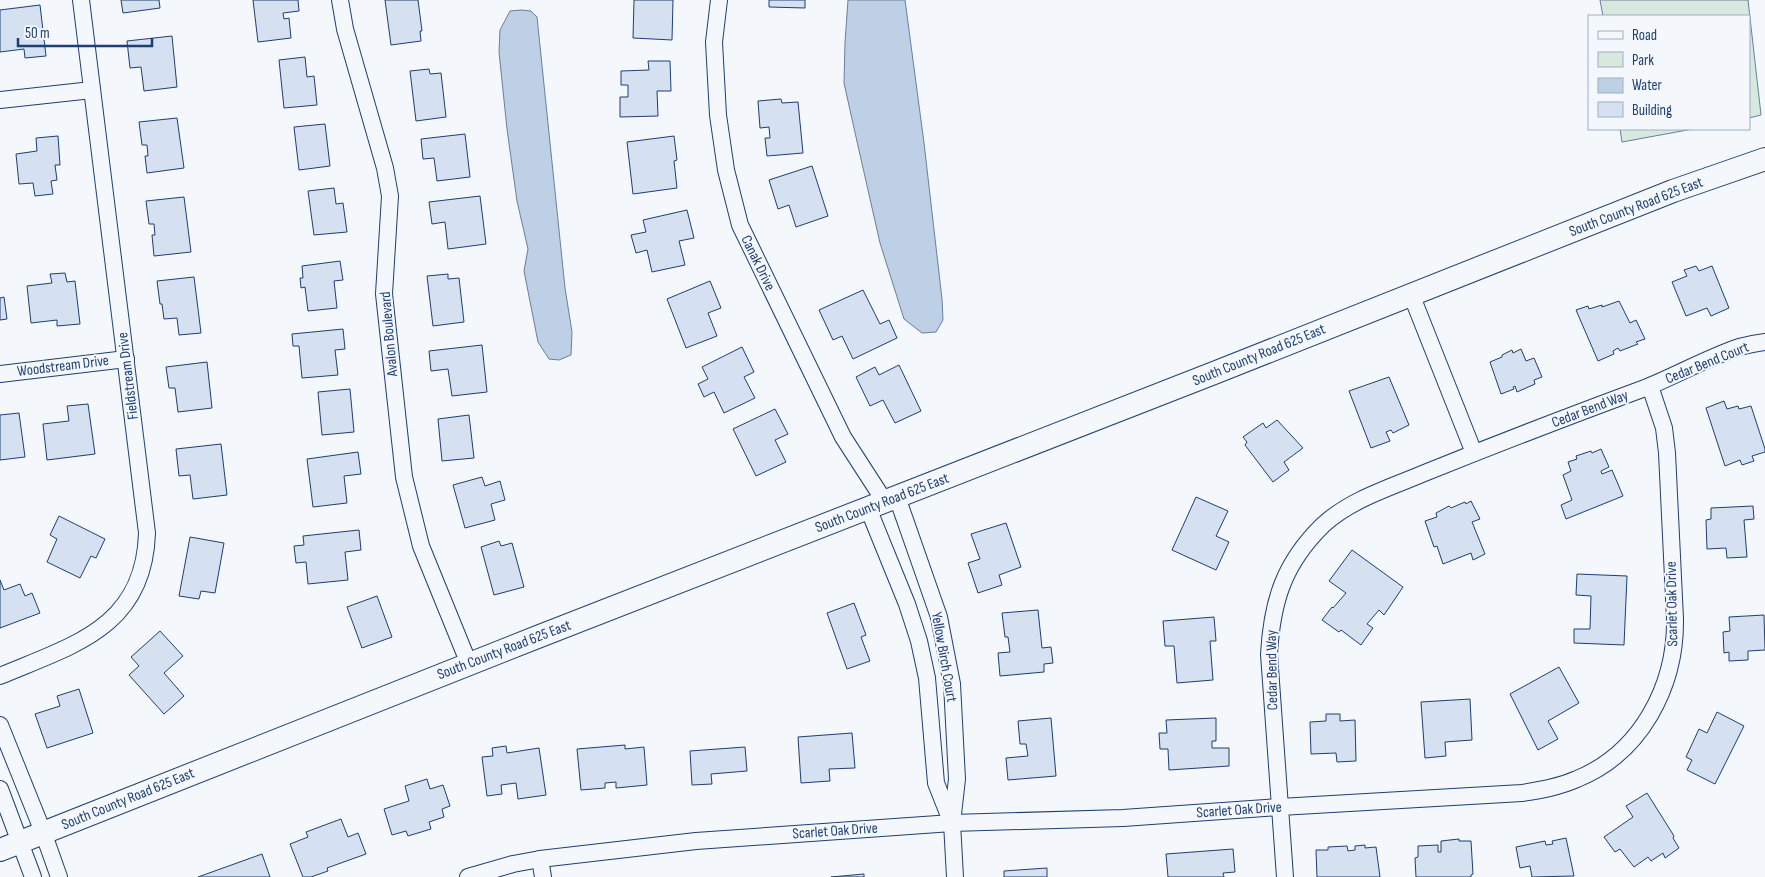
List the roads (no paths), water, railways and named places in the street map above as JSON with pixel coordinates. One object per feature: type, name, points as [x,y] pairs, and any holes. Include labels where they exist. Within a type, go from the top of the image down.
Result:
[{"type":"street","name":"Fieldstream Drive","points":[[0,676],[74,645],[93,635],[107,624],[122,607],[137,581],[144,559],[147,533],[81,0]]},
{"type":"street","name":"Avalon Boulevard","points":[[340,0],[344,29],[385,168],[390,196],[384,294],[404,478],[421,546],[469,664]]},
{"type":"street","name":"Canak Drive","points":[[719,0],[714,42],[718,115],[726,170],[740,225],[843,437],[883,502]]},
{"type":"street","points":[[0,100],[92,90]]},
{"type":"street","name":"South County Road 625 East","points":[[0,850],[1410,294],[1672,192],[1765,159]]},
{"type":"street","points":[[1410,294],[1474,453]]},
{"type":"street","name":"Cedar Bend Court","points":[[1650,386],[1740,347],[1765,342]]},
{"type":"street","name":"Woodstream Drive","points":[[0,374],[126,359]]},
{"type":"street","name":"Cedar Bend Way","points":[[1285,877],[1269,654],[1277,596],[1288,570],[1304,545],[1325,524],[1348,507],[1374,494],[1474,453],[1650,386]]},
{"type":"street","name":"Scarlet Oak Drive","points":[[468,877],[513,864],[540,859],[696,841],[952,823],[1124,818],[1522,793],[1550,789],[1577,780],[1614,758],[1634,738],[1651,715],[1664,690],[1672,662],[1675,634],[1667,453],[1664,428],[1650,386]]},
{"type":"street","name":"Yellow Birch Court","points":[[883,502],[927,678],[936,783],[952,823]]},
{"type":"street","name":"Yellow Birch Court","points":[[883,502],[939,617],[952,684],[957,779],[952,823],[955,877]]},
{"type":"street","points":[[0,725],[59,877]]},
{"type":"street","points":[[0,789],[33,877]]},
{"type":"street","points":[[540,859],[543,877]]},
{"type":"water","points":[[848,0],[905,0],[942,299],[943,320],[936,332],[922,333],[904,319],[880,243],[844,83]]},
{"type":"water","points":[[510,11],[531,11],[537,17],[565,288],[572,332],[571,355],[559,360],[549,359],[538,342],[524,271],[528,249],[517,201],[507,129],[499,52],[500,30]]}]
